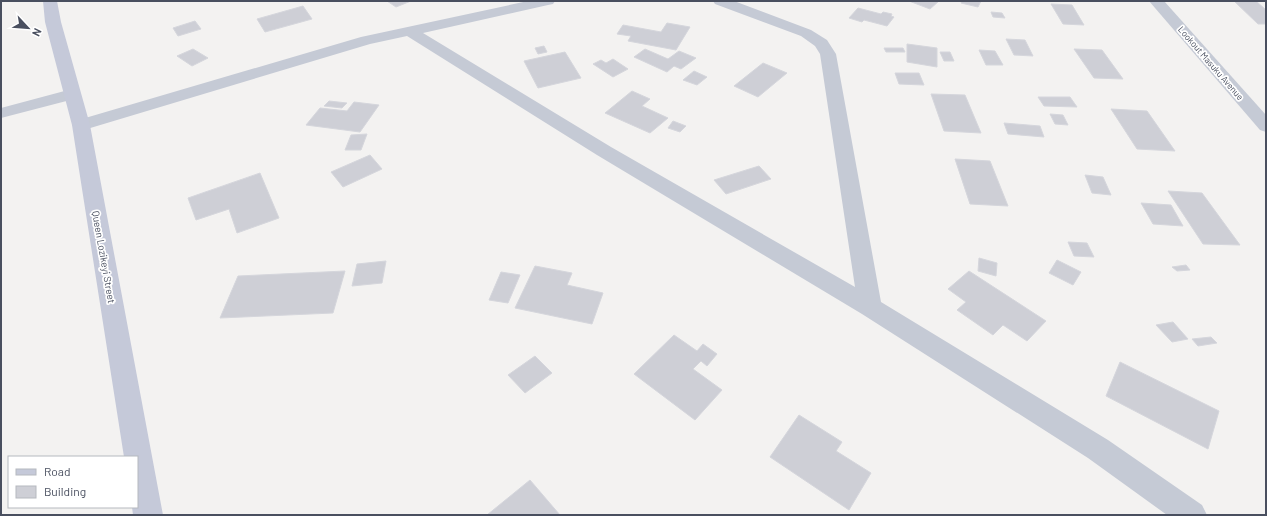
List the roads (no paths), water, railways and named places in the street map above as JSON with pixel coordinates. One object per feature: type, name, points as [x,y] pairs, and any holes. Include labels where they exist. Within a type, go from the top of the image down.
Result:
[{"type":"main road","name":"Queen Lozikeyi Street","points":[[50,1],[53,22],[81,126],[138,456]]},
{"type":"main road","name":"Queen Lozikeyi Street","points":[[138,457],[148,515]]},
{"type":"street","points":[[81,126],[325,51],[367,40],[548,1]]},
{"type":"street","points":[[720,1],[806,33],[821,43],[828,54],[870,307]]},
{"type":"street","name":"Lookout Masuku Avenue","points":[[1156,1],[1266,126]]},
{"type":"street","points":[[409,31],[604,151],[870,307],[1098,449],[1192,515]]},
{"type":"street","points":[[1,113],[72,94]]}]
